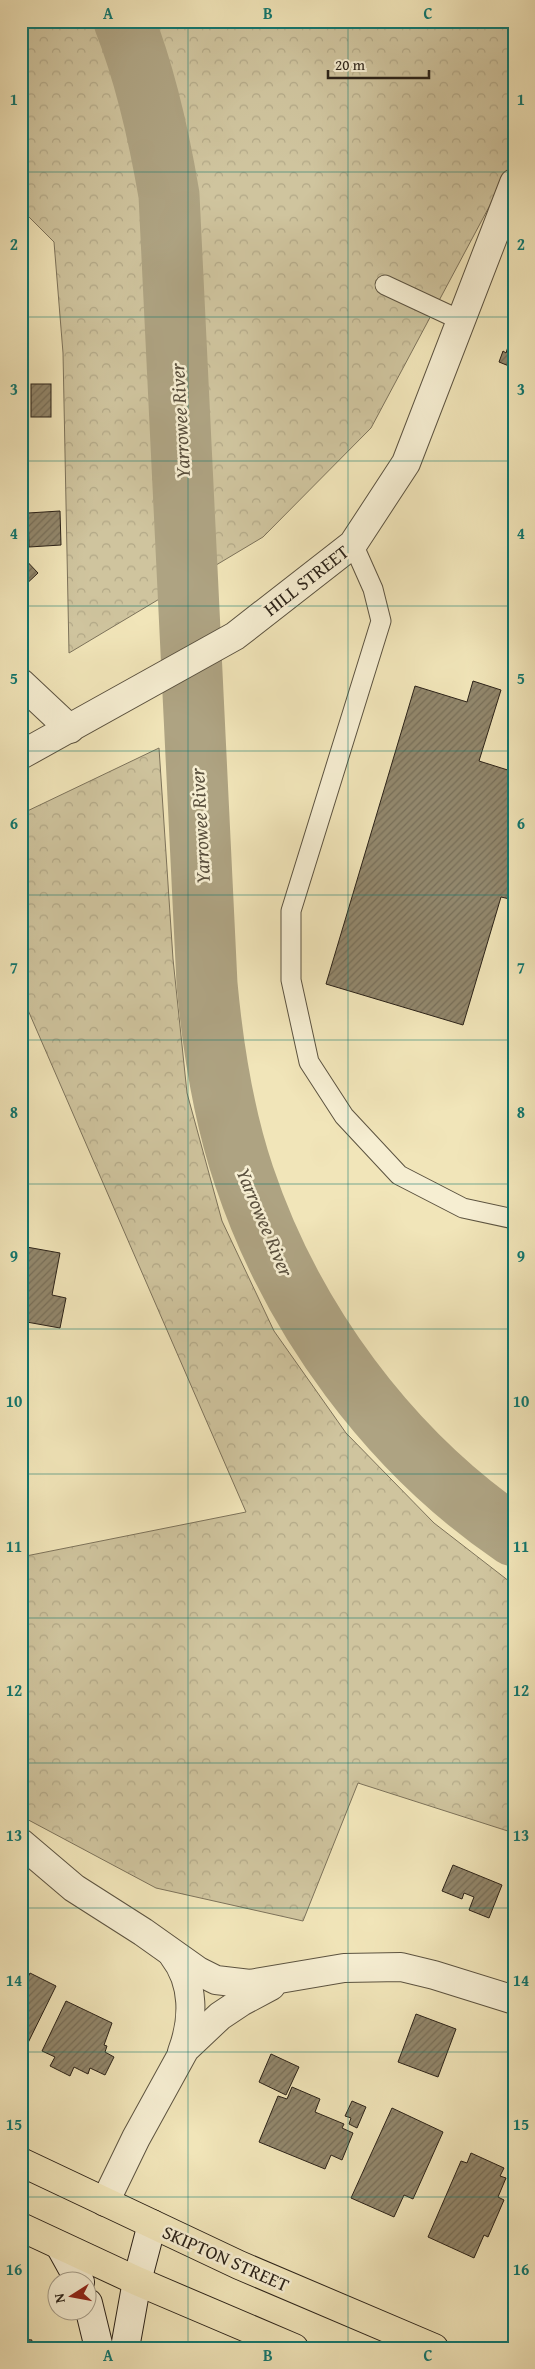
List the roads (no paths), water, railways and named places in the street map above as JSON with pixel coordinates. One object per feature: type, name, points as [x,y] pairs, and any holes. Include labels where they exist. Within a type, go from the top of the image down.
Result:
[{"type":"highway","name":"SKIPTON STREET","points":[[21,2162],[239,2264],[434,2348]]},
{"type":"highway","points":[[21,2227],[137,2281],[294,2348]]},
{"type":"street","name":"HILL STREET","points":[[21,755],[235,636],[353,544],[406,463],[514,183]]},
{"type":"street","points":[[21,683],[70,729]]},
{"type":"street","points":[[21,1843],[74,1888],[198,1971],[221,1981],[250,1984],[344,1968],[401,1967],[434,1974],[514,2000]]},
{"type":"street","points":[[162,1946],[178,1962],[190,1995],[189,2026],[180,2057]]},
{"type":"street","points":[[105,2202],[136,2138],[180,2057],[200,2033],[231,2008],[266,1988],[296,1976]]},
{"type":"street","points":[[125,2348],[137,2281],[152,2224]]},
{"type":"street","points":[[60,2246],[74,2272]]},
{"type":"street","points":[[93,2322],[99,2348]]},
{"type":"lane","points":[[385,285],[460,320]]},
{"type":"lane","points":[[353,544],[373,589],[381,621],[291,911],[291,980],[309,1062],[344,1116],[399,1175],[463,1208],[514,1219]]},
{"type":"waterway","name":"Yarrowee River","points":[[124,21],[151,107],[169,195],[207,984],[212,1033],[230,1129],[244,1176],[264,1229],[289,1281],[318,1330],[350,1378],[386,1422],[426,1464],[468,1502],[514,1536]]}]
